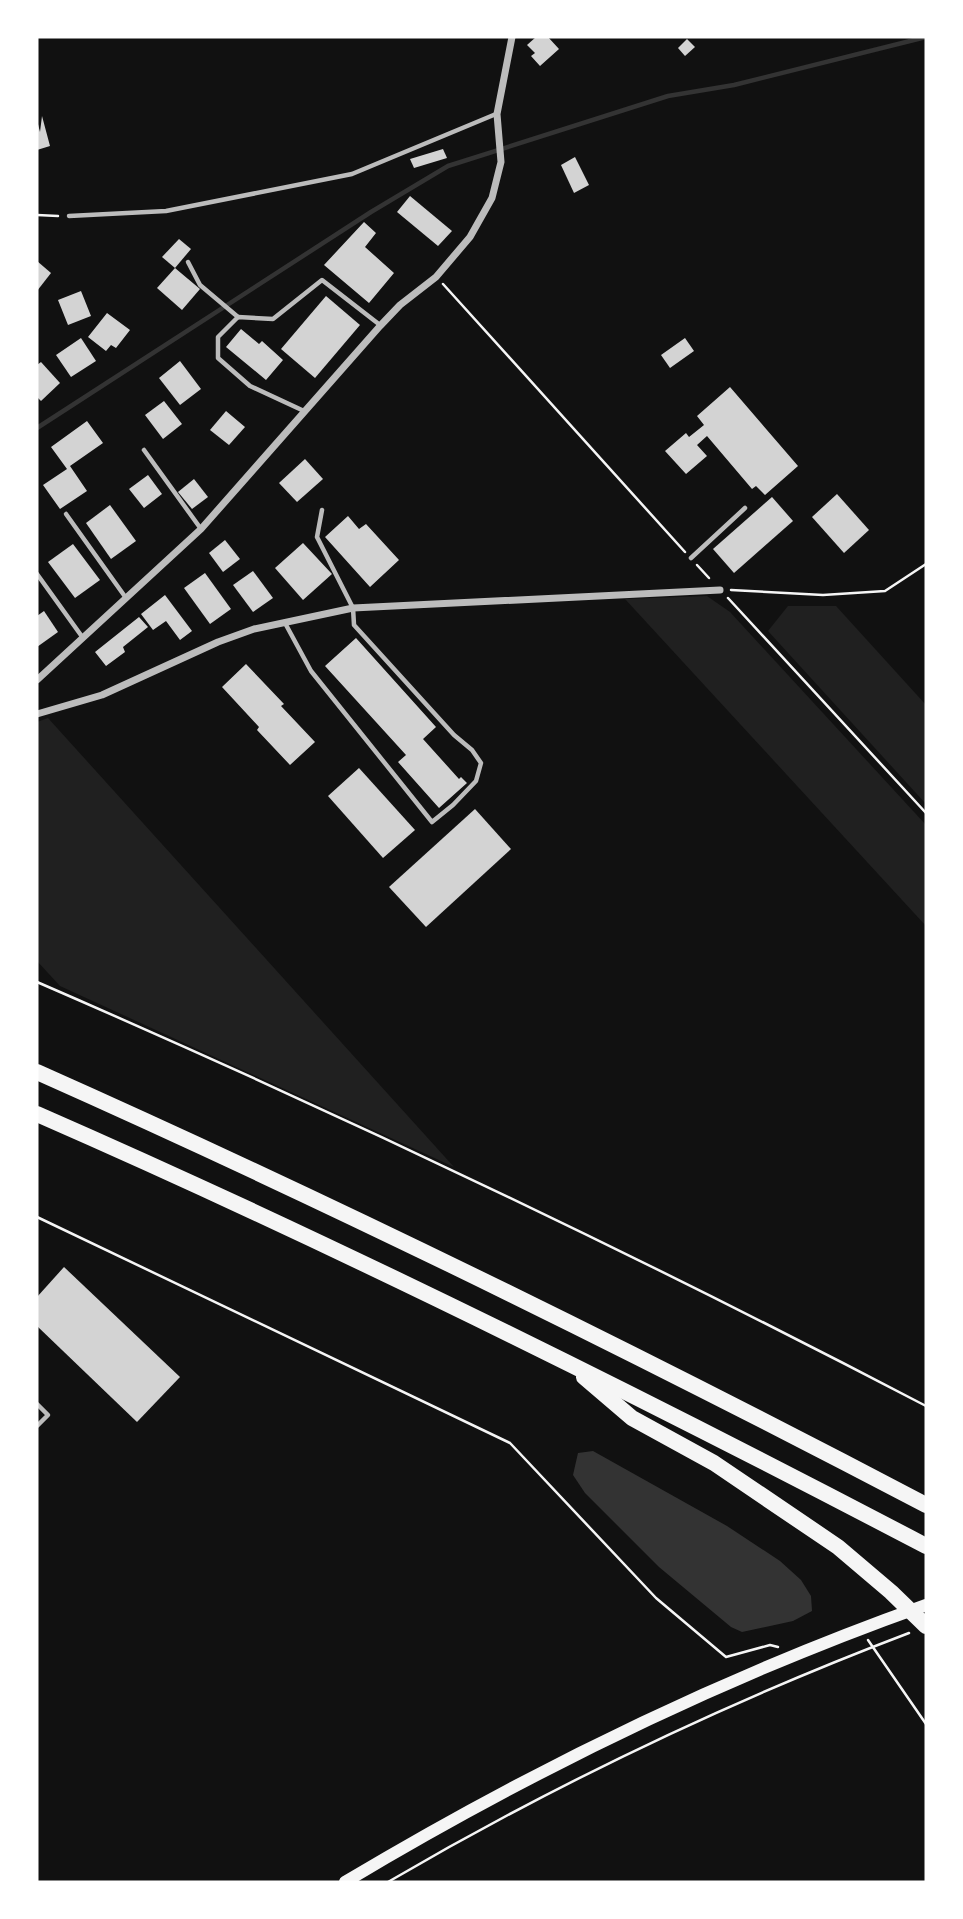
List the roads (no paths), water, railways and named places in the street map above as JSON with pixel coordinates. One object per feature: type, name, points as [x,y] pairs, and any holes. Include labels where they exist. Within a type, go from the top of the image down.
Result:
[{"type":"highway","points":[[37,1072],[189,1140],[474,1276],[641,1358],[926,1505]]},
{"type":"highway","points":[[37,1114],[299,1233],[566,1361],[926,1546]]},
{"type":"highway","points":[[566,1361],[632,1418],[714,1464],[838,1547],[891,1592],[921,1628]]},
{"type":"main road","points":[[345,1882],[436,1828],[584,1751],[688,1701],[800,1652],[926,1605]]},
{"type":"street","points":[[37,680],[201,529],[380,326],[400,305],[436,277],[470,237],[492,198],[501,162],[497,114],[512,37]]},
{"type":"street","points":[[37,714],[102,695],[218,642],[254,629],[353,608],[720,590]]},
{"type":"lane","points":[[69,216],[166,211],[352,174],[497,114]]},
{"type":"lane","points":[[188,261],[200,285],[238,317],[274,319],[322,279],[380,326]]},
{"type":"lane","points":[[238,317],[218,337],[218,358],[250,386],[305,411]]},
{"type":"lane","points":[[144,450],[201,529]]},
{"type":"lane","points":[[691,558],[745,508]]},
{"type":"lane","points":[[284,622],[311,671],[432,822],[453,806],[477,781],[481,763],[472,750],[454,735],[354,625],[353,608],[317,537],[322,510]]},
{"type":"lane","points":[[66,514],[126,598]]},
{"type":"lane","points":[[37,574],[83,638]]},
{"type":"lane","points":[[37,1404],[48,1415],[37,1426]]},
{"type":"waterway","points":[[37,428],[371,212],[448,166],[668,96],[734,85],[926,37]]}]
